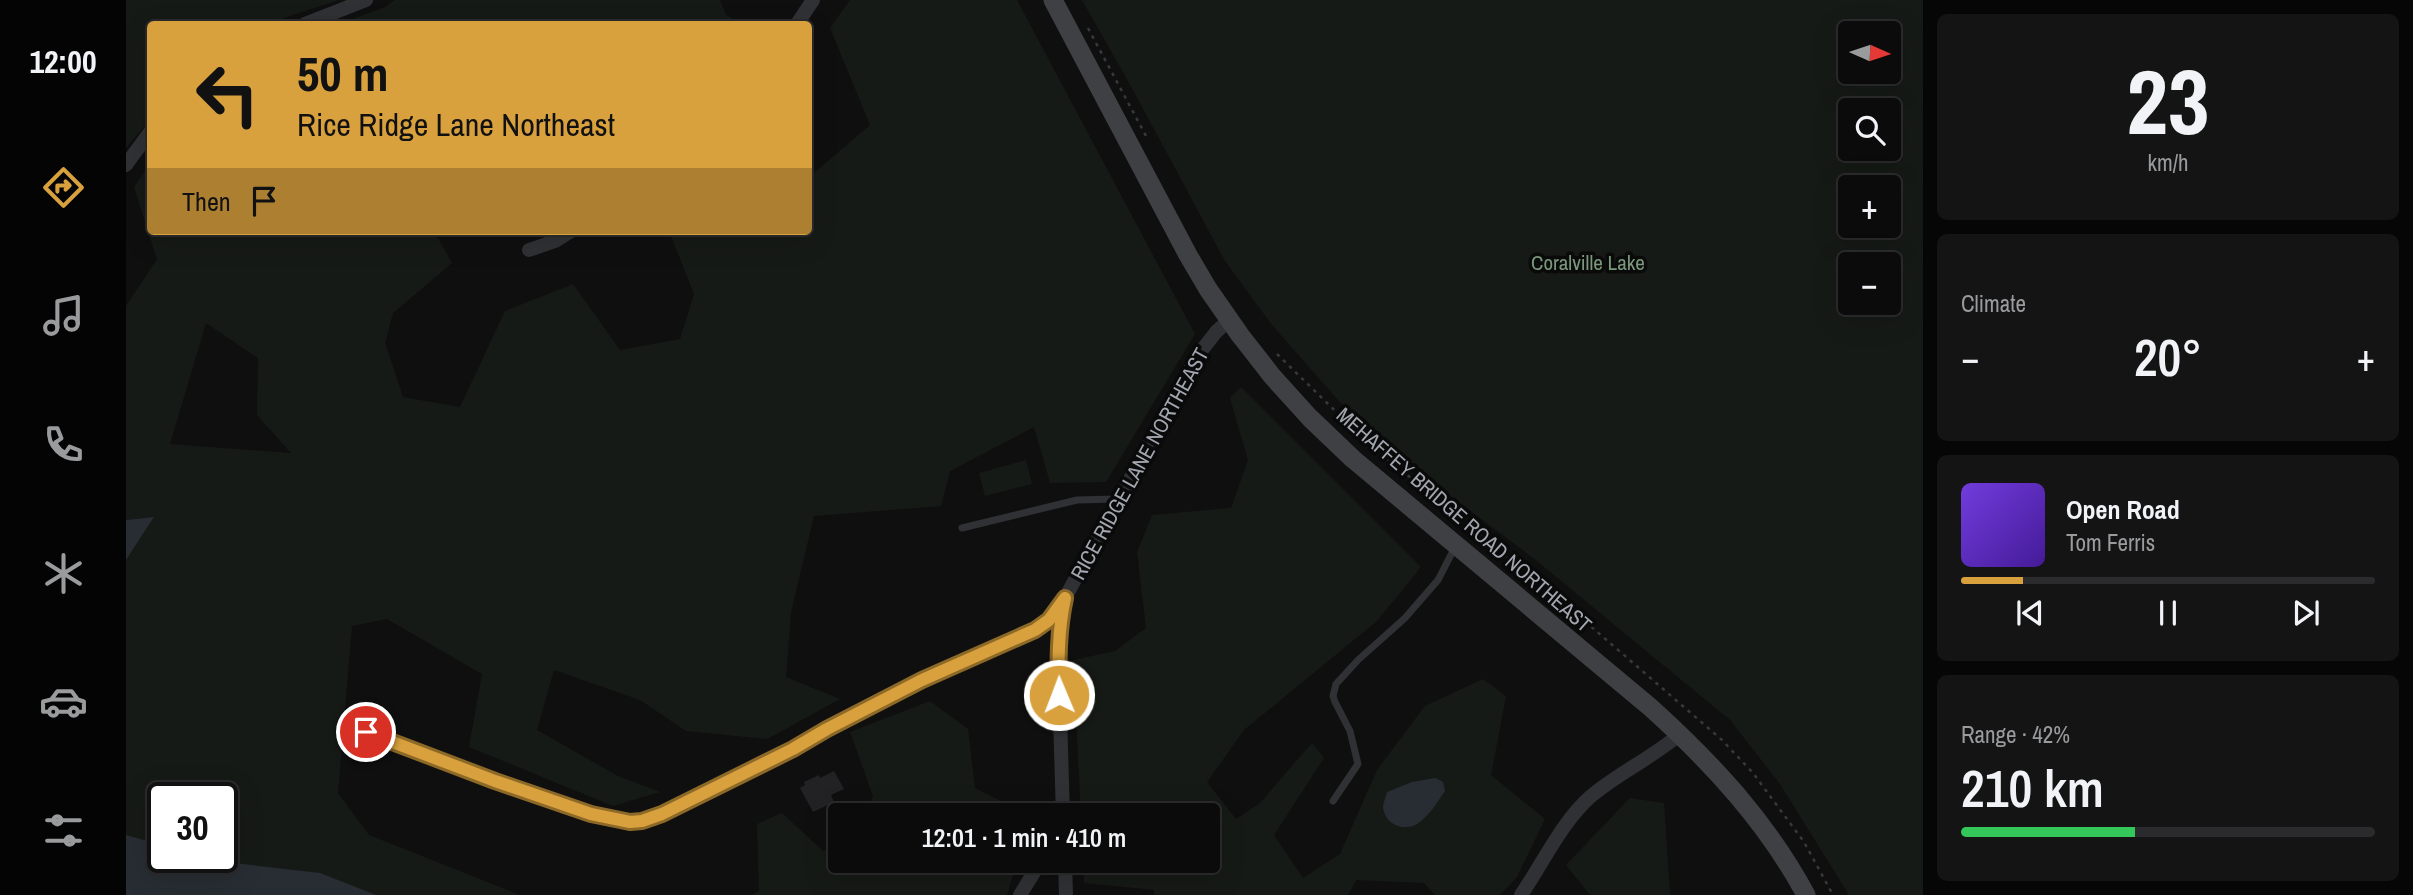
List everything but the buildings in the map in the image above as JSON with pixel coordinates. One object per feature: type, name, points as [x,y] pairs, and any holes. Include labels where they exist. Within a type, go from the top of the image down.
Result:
[{"type":"main road","name":"MEHAFFEY BRIDGE ROAD NORTHEAST","points":[[1053,0],[1188,255],[1229,320],[1272,376],[1310,418],[1353,459],[1680,734],[1729,785],[1770,836],[1807,895]]},
{"type":"street","points":[[313,21],[366,0]]},
{"type":"street","points":[[799,21],[813,0]]},
{"type":"street","points":[[126,165],[147,136]]},
{"type":"street","points":[[529,250],[565,235]]},
{"type":"street","name":"RICE RIDGE LANE NORTHEAST","points":[[366,732],[495,781],[612,820],[642,821],[662,814],[793,749],[922,680],[1035,630],[1049,620],[1065,598],[1198,355],[1229,320]]},
{"type":"street","points":[[1063,803],[1058,650],[1065,598]]},
{"type":"street","points":[[1521,895],[1558,837],[1589,798],[1612,780],[1659,752],[1680,734]]},
{"type":"street","points":[[1020,895],[1034,873]]},
{"type":"street","points":[[1065,873],[1066,895]]},
{"type":"lane","points":[[962,528],[1077,500],[1118,499]]},
{"type":"lane","points":[[1333,801],[1358,764],[1350,731],[1333,696],[1336,684],[1438,580],[1455,546]]},
{"type":"path","points":[[1086,23],[1146,136]]},
{"type":"path","points":[[1276,352],[1367,442],[1590,625],[1722,740],[1753,773],[1804,842],[1833,895]]},
{"type":"green space","points":[[126,0],[339,0],[274,21],[147,21],[147,124],[126,148]]},
{"type":"green space","points":[[395,0],[720,0],[726,15],[737,21],[347,21],[385,7]]},
{"type":"green space","points":[[850,0],[1017,0],[1195,334],[1106,482],[1050,483],[1034,427],[950,471],[941,506],[814,516],[791,612],[786,677],[840,699],[767,739],[686,731],[640,700],[554,670],[537,730],[618,776],[660,792],[613,806],[469,747],[482,674],[387,619],[352,626],[338,793],[369,835],[520,895],[373,895],[238,865],[238,782],[147,782],[147,841],[126,835],[126,560],[154,517],[126,520],[126,306],[157,259],[149,235],[436,235],[452,263],[393,313],[385,343],[403,397],[460,407],[505,311],[573,284],[620,350],[680,339],[694,294],[671,235],[812,235],[812,174],[870,125],[830,28]],"holes":[[[206,323],[258,358],[257,415],[291,453],[170,444]]]},
{"type":"green space","name":"Coralville Lake","points":[[1082,0],[1923,0],[1923,895],[1849,895],[1780,784],[1730,720],[1532,557],[1369,435],[1272,325],[1225,261]]},
{"type":"green space","points":[[147,168],[147,228],[134,187]]},
{"type":"green space","points":[[1241,387],[1421,567],[1377,621],[1244,730],[1207,782],[1236,819],[1259,804],[1312,743],[1324,758],[1274,835],[1303,878],[1340,854],[1377,770],[1425,706],[1483,679],[1506,696],[1491,775],[1545,819],[1517,877],[1500,895],[1435,895],[1424,883],[1356,880],[1348,895],[1154,895],[1154,890],[1084,883],[1084,873],[1220,873],[1220,803],[1080,803],[1073,660],[1115,651],[1146,628],[1137,552],[1152,515],[1231,508],[1248,460],[1230,398]]},
{"type":"green space","points":[[1026,460],[1032,484],[985,496],[979,473]]},
{"type":"green space","points":[[930,701],[968,729],[975,788],[1005,803],[870,803],[873,796],[850,732]]},
{"type":"green space","points":[[1630,798],[1664,803],[1670,895],[1590,895],[1566,865]]},
{"type":"green space","points":[[782,813],[823,851],[828,849],[828,873],[1013,873],[1007,895],[751,895],[759,891],[757,824]]},
{"type":"shaded area","points":[[154,517],[126,560],[126,520]]},
{"type":"shaded area","points":[[1435,778],[1443,782],[1445,791],[1425,818],[1410,827],[1398,826],[1388,820],[1383,808],[1387,792],[1412,782]]},
{"type":"shaded area","points":[[126,835],[147,841],[147,873],[238,873],[238,864],[320,873],[376,895],[126,895]]},
{"type":"route","points":[[366,732],[591,814],[630,822],[662,814],[793,749],[922,680],[1035,630],[1049,620],[1065,598],[1058,650],[1059,695]]}]
